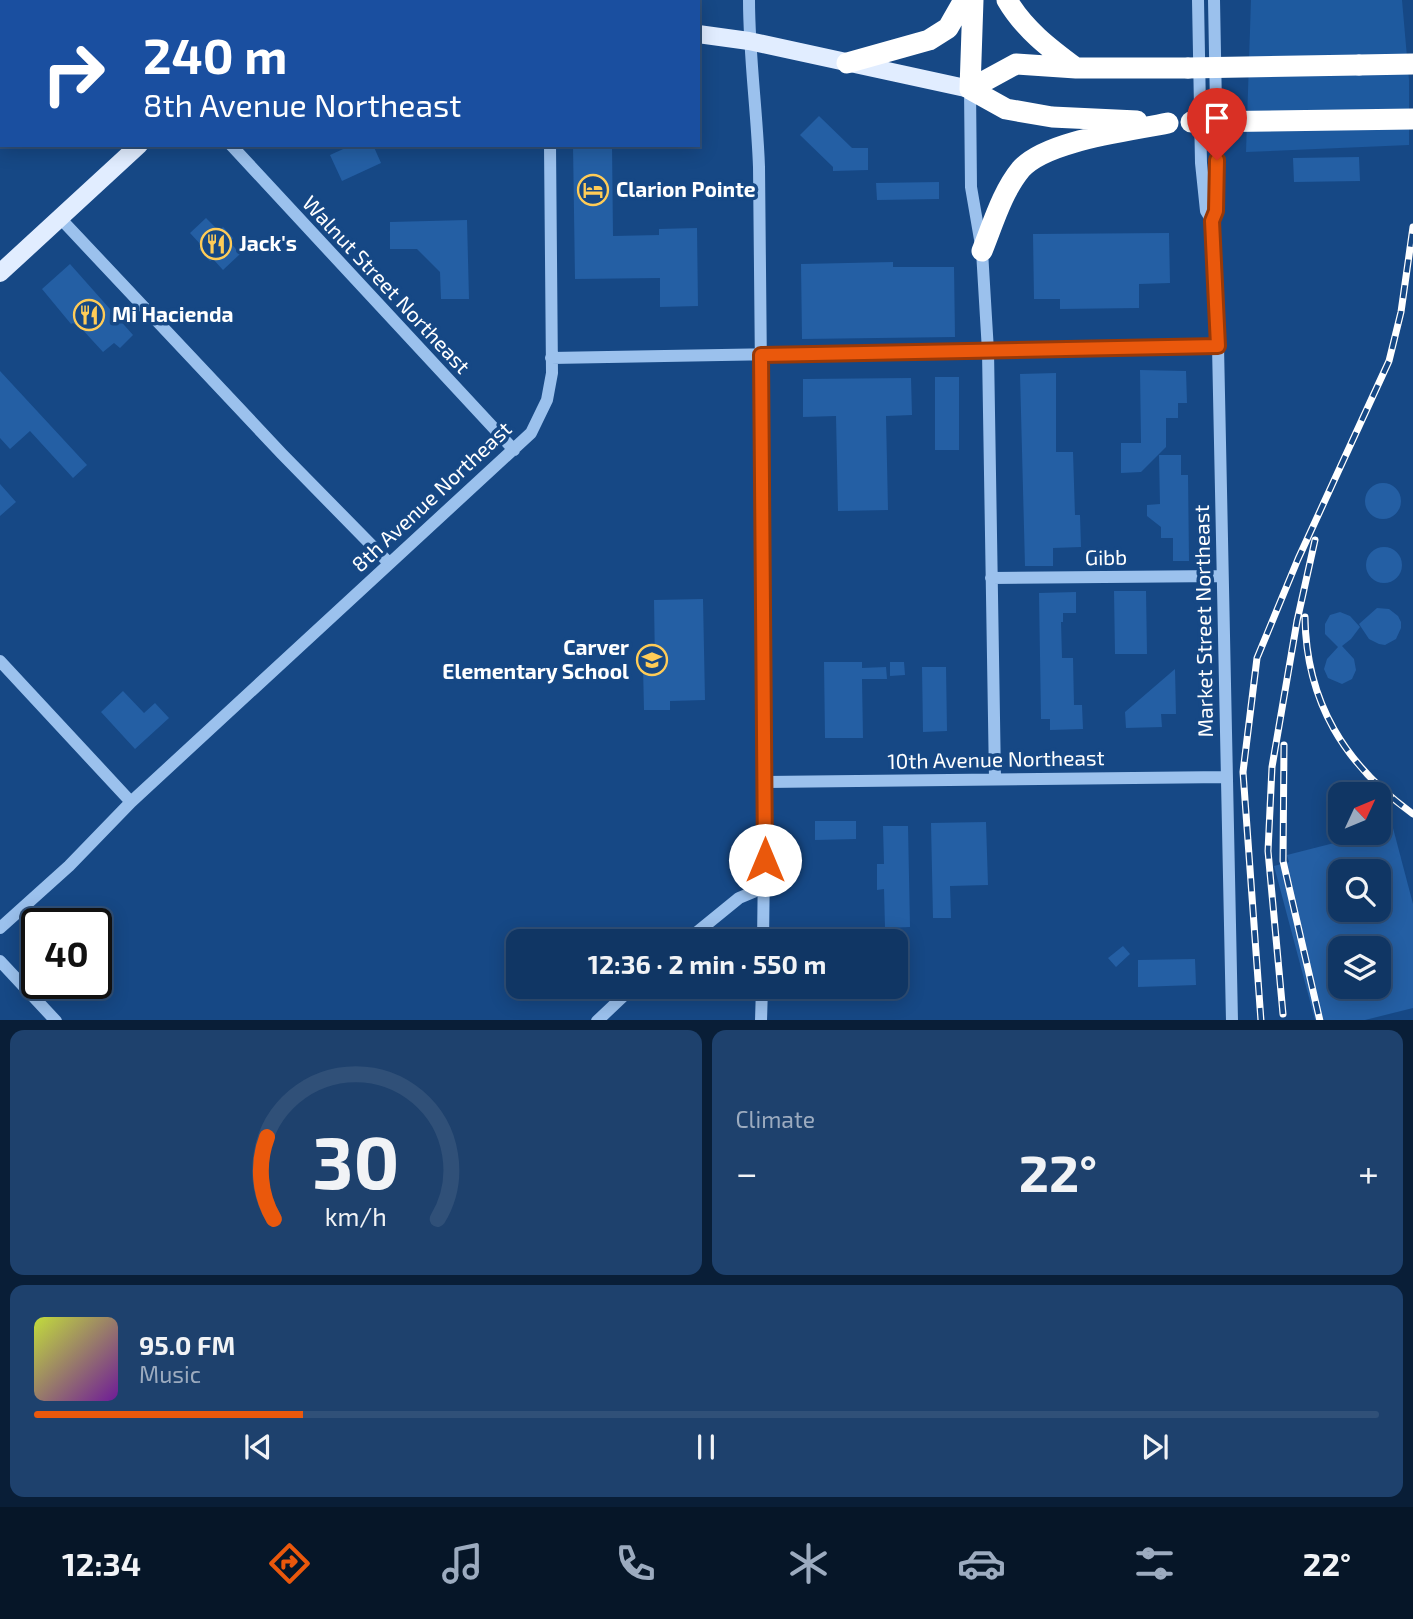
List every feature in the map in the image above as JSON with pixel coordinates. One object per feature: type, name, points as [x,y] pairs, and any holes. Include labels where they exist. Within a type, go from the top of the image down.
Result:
[{"type":"highway","points":[[847,63],[929,40],[948,28],[964,0]]},
{"type":"highway","points":[[970,89],[973,0]]},
{"type":"highway","points":[[1007,0],[1020,20],[1044,45],[1076,68]]},
{"type":"highway","points":[[970,89],[1016,64],[1076,68],[1413,64]]},
{"type":"highway","points":[[970,89],[1006,109],[1052,117],[1168,123],[1413,119]]},
{"type":"highway","points":[[982,251],[1007,189],[1023,167],[1042,154],[1065,144],[1168,123]]},
{"type":"main road","points":[[700,34],[749,41],[970,89]]},
{"type":"main road","points":[[0,273],[137,147]]},
{"type":"street","points":[[749,0],[749,41],[758,145],[765,782],[763,929]]},
{"type":"street","name":"Market Street Northeast","points":[[1198,0],[1201,163],[1206,211],[1212,221]]},
{"type":"street","name":"Market Street Northeast","points":[[1214,0],[1217,160],[1216,211],[1212,221],[1218,346],[1232,1020]]},
{"type":"street","points":[[970,89],[971,187],[982,251],[988,351],[995,779]]},
{"type":"street","name":"Walnut Street Northeast","points":[[233,147],[514,450]]},
{"type":"street","name":"8th Avenue Northeast","points":[[0,928],[69,866],[131,802],[531,433],[543,412],[551,387],[550,147]]},
{"type":"street","points":[[60,218],[389,564]]},
{"type":"street","points":[[551,358],[1218,346]]},
{"type":"street","name":"Gibb","points":[[991,578],[1222,576]]},
{"type":"street","points":[[0,661],[131,802]]},
{"type":"street","name":"10th Avenue Northeast","points":[[765,782],[1227,777]]},
{"type":"street","points":[[701,929],[739,898],[765,887]]},
{"type":"street","points":[[0,961],[56,1020]]},
{"type":"street","points":[[597,1020],[620,999]]},
{"type":"street","points":[[761,1020],[762,999]]},
{"type":"shaded area","points":[[1251,0],[1402,0],[1409,80],[1409,145],[1246,152]]},
{"type":"building","points":[[819,116],[852,148],[868,148],[868,170],[833,171],[833,167],[800,135]]},
{"type":"building","points":[[348,147],[374,147],[381,163],[342,181],[330,155]]},
{"type":"building","name":"Clarion Pointe","points":[[573,147],[612,147],[613,236],[659,235],[659,229],[697,228],[698,306],[660,307],[660,278],[575,279]]},
{"type":"building","points":[[1359,157],[1360,181],[1294,182],[1293,158]]},
{"type":"building","points":[[939,182],[939,199],[877,200],[876,183]]},
{"type":"building","name":"Jack's","points":[[206,218],[219,231],[223,227],[233,238],[230,242],[240,254],[223,270],[199,249],[202,246],[190,233]]},
{"type":"building","points":[[467,220],[469,299],[441,299],[440,272],[417,249],[390,249],[390,222]]},
{"type":"building","points":[[1169,233],[1170,283],[1139,284],[1139,308],[1060,309],[1060,299],[1034,299],[1033,234]]},
{"type":"building","points":[[893,262],[893,267],[954,267],[955,337],[802,339],[801,264]]},
{"type":"building","name":"Mi Hacienda","points":[[70,264],[133,335],[120,348],[114,343],[103,352],[81,328],[71,324],[42,289]]},
{"type":"building","points":[[1140,370],[1186,371],[1187,403],[1178,403],[1178,418],[1166,418],[1166,447],[1141,472],[1121,473],[1121,443],[1141,443]]},
{"type":"building","points":[[0,371],[87,465],[73,478],[30,431],[10,449],[0,438]]},
{"type":"building","points":[[1056,373],[1056,452],[1073,452],[1075,515],[1080,515],[1081,547],[1053,548],[1053,566],[1025,566],[1020,374]]},
{"type":"building","points":[[935,377],[959,377],[959,450],[935,450]]},
{"type":"building","points":[[911,378],[912,415],[886,416],[888,510],[838,511],[836,416],[803,417],[803,379]]},
{"type":"building","points":[[1159,455],[1181,455],[1181,475],[1188,475],[1189,561],[1173,561],[1173,538],[1161,538],[1161,527],[1147,516],[1147,505],[1160,504]]},
{"type":"building","points":[[1383,483],[1396,488],[1401,501],[1396,514],[1383,519],[1370,514],[1365,501],[1370,488]]},
{"type":"building","points":[[0,484],[16,502],[0,516]]},
{"type":"building","points":[[1384,547],[1397,552],[1402,565],[1397,578],[1384,583],[1371,578],[1366,565],[1371,552]]},
{"type":"building","points":[[1114,591],[1146,591],[1147,654],[1115,654]]},
{"type":"building","points":[[1076,592],[1076,613],[1063,613],[1061,622],[1062,658],[1073,658],[1074,705],[1082,705],[1083,729],[1050,730],[1050,719],[1041,719],[1039,593]]},
{"type":"building","points":[[703,599],[705,700],[670,701],[670,710],[644,710],[643,667],[655,667],[654,600]]},
{"type":"building","points":[[1377,608],[1389,609],[1401,622],[1396,639],[1385,645],[1369,639],[1359,624]]},
{"type":"building","points":[[1340,612],[1350,616],[1360,627],[1342,646],[1354,659],[1356,670],[1352,679],[1342,684],[1328,678],[1324,669],[1327,659],[1338,647],[1325,634],[1325,624],[1330,615]]},
{"type":"building","points":[[824,662],[862,662],[862,668],[886,667],[887,679],[862,679],[863,738],[825,738]]},
{"type":"building","points":[[890,662],[904,662],[905,675],[890,676]]},
{"type":"building","points":[[922,667],[946,667],[947,731],[923,732]]},
{"type":"building","points":[[1175,669],[1176,714],[1161,714],[1162,727],[1126,728],[1125,712]]},
{"type":"building","points":[[123,691],[144,713],[155,703],[169,718],[135,749],[101,712]]},
{"type":"building","points":[[815,821],[856,821],[856,839],[815,840]]},
{"type":"building","points":[[986,822],[988,885],[950,886],[951,918],[933,918],[931,823]]},
{"type":"building","points":[[883,826],[908,826],[910,927],[885,928],[884,889],[877,890],[877,864],[884,864]]},
{"type":"building","points":[[1393,828],[1413,904],[1413,1008],[1365,1020],[1315,1020],[1274,866],[1289,862],[1287,855],[1328,845],[1391,845]]},
{"type":"building","points":[[1123,946],[1130,954],[1116,967],[1108,958]]},
{"type":"building","points":[[1195,959],[1196,985],[1138,987],[1138,960]]},
{"type":"railway","points":[[1261,1020],[1243,772],[1257,658],[1298,559],[1389,361],[1401,312],[1413,227]]},
{"type":"railway","points":[[1283,1014],[1268,851],[1272,767],[1297,621],[1315,540]]},
{"type":"railway","points":[[1305,617],[1307,648],[1313,677],[1334,729],[1349,753],[1368,774],[1413,814]]},
{"type":"railway","points":[[1284,745],[1283,861],[1320,1020]]},
{"type":"place","name":"Clarion Pointe","points":[[593,190]]},
{"type":"place","name":"Jack's","points":[[216,244]]},
{"type":"place","name":"Mi Hacienda","points":[[89,315]]},
{"type":"place","name":"Carver Elementary School","points":[[652,660]]},
{"type":"route","points":[[765,860],[761,355],[1218,346],[1212,221],[1216,211],[1217,160]]}]
